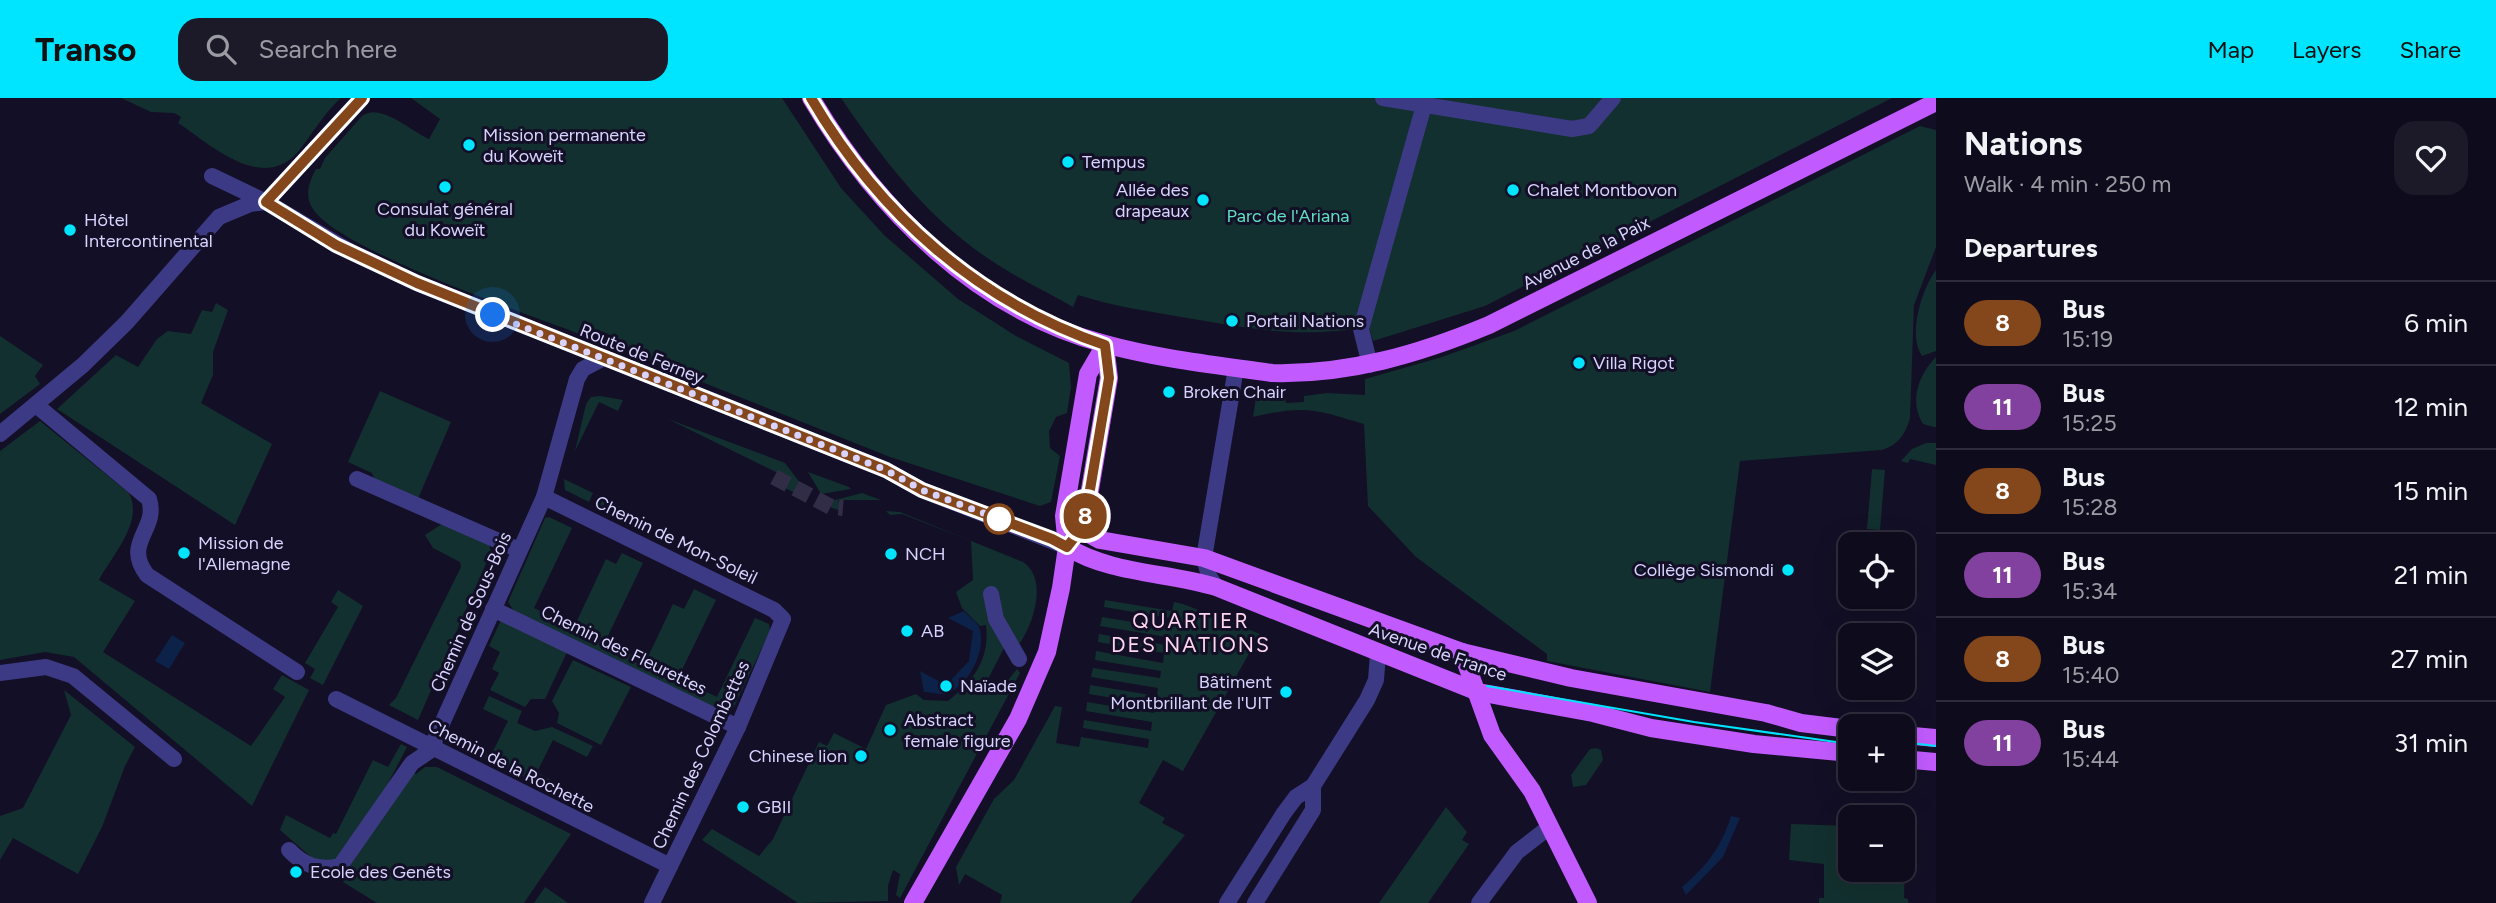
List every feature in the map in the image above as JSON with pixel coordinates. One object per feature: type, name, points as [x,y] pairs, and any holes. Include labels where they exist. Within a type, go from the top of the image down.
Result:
[{"type":"main road","points":[[811,98],[851,160],[875,190],[941,254],[1003,300],[1040,320],[1105,345]]},
{"type":"main road","name":"Avenue de la Paix","points":[[1105,345],[1237,368],[1300,374],[1370,365],[1448,342],[1489,325],[1936,101]]},
{"type":"main road","points":[[1067,547],[1084,525],[1109,378],[1105,345]]},
{"type":"main road","points":[[913,903],[1036,681],[1051,640],[1067,547],[1065,511],[1088,374],[1105,345]]},
{"type":"main road","name":"Avenue de France","points":[[1084,525],[1088,534],[1100,540],[1204,558],[1462,652],[1571,678],[1838,727]]},
{"type":"main road","name":"Avenue de France","points":[[1067,547],[1096,563],[1184,577],[1216,587],[1478,692],[1637,726],[1741,743],[1838,752]]},
{"type":"main road","points":[[1462,652],[1492,735],[1532,791],[1548,828],[1588,903]]},
{"type":"main road","points":[[1915,736],[1936,738]]},
{"type":"main road","points":[[1915,760],[1936,762]]},
{"type":"street","points":[[0,434],[127,322],[219,217],[250,204],[266,202],[362,98]]},
{"type":"street","points":[[1383,98],[1425,102],[1581,128],[1595,121],[1613,98]]},
{"type":"street","points":[[1370,365],[1361,329],[1425,102]]},
{"type":"street","name":"Route de Ferney","points":[[212,176],[266,202],[321,237],[406,278],[602,359],[886,470],[922,490],[1067,547]]},
{"type":"street","name":"Chemin de Sous-Bois","points":[[289,850],[299,860],[315,867],[340,866],[412,763],[434,748],[544,497],[577,379],[583,369],[602,359]]},
{"type":"street","points":[[1216,587],[1209,576],[1204,558],[1237,368]]},
{"type":"street","points":[[36,405],[149,499],[152,514],[138,548],[141,567],[147,575],[297,672]]},
{"type":"street","points":[[357,479],[519,550]]},
{"type":"street","name":"Chemin de Mon-Soleil","points":[[544,497],[774,610],[782,615],[783,624]]},
{"type":"street","points":[[992,594],[996,619],[1019,659]]},
{"type":"street","name":"Chemin des Fleurettes","points":[[493,609],[738,727]]},
{"type":"street","name":"Chemin des Colombettes","points":[[652,903],[738,727],[783,624]]},
{"type":"street","points":[[1227,903],[1284,813],[1296,797],[1313,786],[1367,700],[1376,680],[1378,654]]},
{"type":"street","points":[[0,673],[46,667],[73,676],[174,759]]},
{"type":"street","name":"Chemin de la Rochette","points":[[336,699],[434,748],[442,755],[670,866]]},
{"type":"street","points":[[1255,903],[1313,810],[1313,786]]},
{"type":"street","points":[[1479,903],[1517,852],[1548,828]]},
{"type":"green space","points":[[121,98],[341,98],[297,153],[283,164],[268,168],[236,161],[178,123],[181,117],[174,113],[151,112]]},
{"type":"green space","points":[[411,98],[782,98],[841,188],[884,235],[958,299],[1016,336],[1069,363],[1071,387],[1067,413],[1056,417],[1049,431],[1050,448],[1060,456],[1051,502],[1040,506],[890,457],[606,344],[608,334],[601,331],[596,340],[444,282],[361,244],[330,226],[310,204],[308,194],[316,169],[320,169],[325,158],[362,116],[369,113],[396,119],[429,139],[440,119]]},
{"type":"green space","name":"Parc de l'Ariana","points":[[841,98],[1892,98],[1485,306],[1373,341],[1369,327],[1318,332],[1272,331],[1142,310],[1078,295],[1073,307],[999,266],[945,225],[907,186]]},
{"type":"green space","points":[[1920,126],[1936,130],[1936,247],[1914,305],[1908,424],[1897,442],[1881,450],[1740,461],[1710,692],[1547,661],[1547,654],[1416,557],[1368,506],[1364,424],[1309,410],[1253,417],[1256,397],[1285,397],[1286,403],[1304,402],[1304,396],[1327,393],[1365,395],[1365,379],[1442,357],[1514,331]]},
{"type":"green space","points":[[1936,270],[1936,351],[1922,356],[1918,347],[1916,324],[1921,300]]},
{"type":"green space","points":[[216,303],[228,310],[213,352],[213,375],[201,403],[272,444],[235,525],[57,409],[116,355],[138,367],[157,339],[168,331],[191,334],[202,310],[212,312]]},
{"type":"green space","points":[[0,336],[43,365],[35,376],[40,384],[0,414]]},
{"type":"green space","points":[[1936,357],[1934,427],[1923,424],[1916,398],[1920,380]]},
{"type":"green space","points":[[380,391],[451,422],[417,501],[376,483],[372,473],[348,462]]},
{"type":"green space","points":[[591,397],[623,400],[618,411],[599,402],[575,451],[586,404]]},
{"type":"green space","points":[[668,419],[785,463],[807,492],[801,496],[775,483],[778,473]]},
{"type":"green space","points":[[40,421],[129,493],[133,504],[133,515],[125,538],[99,580],[135,601],[103,652],[251,746],[285,697],[273,689],[282,675],[309,690],[252,806],[74,657],[45,652],[0,660],[0,451]]},
{"type":"green space","points":[[1926,443],[1936,443],[1936,465],[1910,459],[1908,463],[1901,461],[1912,449]]},
{"type":"green space","points":[[1872,469],[1885,470],[1880,530],[1867,529]]},
{"type":"green space","points":[[808,472],[849,487],[851,489],[821,494]]},
{"type":"green space","points":[[564,479],[593,493],[589,502],[565,490]]},
{"type":"green space","points":[[862,493],[881,500],[838,500],[842,511],[832,508],[827,502]]},
{"type":"green space","points":[[597,495],[624,509],[620,518],[593,504]]},
{"type":"green space","points":[[886,511],[900,512],[1023,562],[1031,569],[1035,579],[1037,589],[1034,613],[1020,643],[1005,646],[987,681],[1001,689],[1017,669],[1020,673],[900,898],[896,895],[900,874],[893,870],[888,886],[888,901],[798,903],[702,840],[712,829],[759,856],[773,839],[819,742],[827,746],[834,733],[866,749],[886,705],[916,694],[924,700],[948,701],[973,677],[983,659],[986,625],[980,626],[962,608],[956,592],[973,580],[971,541],[902,514],[890,515]]},
{"type":"green space","points":[[549,517],[572,528],[534,608],[574,627],[606,559],[616,564],[622,553],[643,563],[605,642],[636,657],[635,662],[644,665],[673,604],[684,609],[694,589],[716,600],[678,678],[717,697],[755,618],[769,624],[770,631],[734,707],[722,712],[514,611],[508,602],[545,518]]},
{"type":"green space","points":[[442,524],[489,544],[491,552],[418,720],[389,705],[396,698],[461,567],[460,562],[433,548],[425,535]]},
{"type":"green space","points":[[338,590],[363,606],[323,685],[310,678],[315,669],[305,663],[338,607],[331,602]]},
{"type":"green space","points":[[1105,600],[1172,611],[1174,602],[1260,634],[1183,771],[1163,760],[1139,803],[1165,818],[1162,823],[1185,835],[1130,903],[1000,903],[1002,895],[965,874],[959,885],[956,867],[994,799],[1014,780],[1055,706],[1062,707],[1056,743],[1079,747],[1081,737],[1148,748],[1149,739],[1083,728],[1084,720],[1151,731],[1152,722],[1086,711],[1087,702],[1154,713],[1155,705],[1089,694],[1090,685],[1157,696],[1158,688],[1091,677],[1093,668],[1160,678],[1161,671],[1095,660],[1096,651],[1163,663],[1164,653],[1098,642],[1099,634],[1166,645],[1167,637],[1100,626],[1102,617],[1168,628],[1170,618],[1104,607]]},
{"type":"green space","points":[[501,620],[568,650],[545,699],[531,699],[525,707],[490,690],[499,673],[492,669],[500,652],[489,646]]},
{"type":"green space","points":[[573,660],[631,687],[601,745],[557,723],[559,713],[552,701]]},
{"type":"green space","points":[[64,690],[135,747],[102,827],[78,874],[13,838],[0,860],[0,816],[23,808],[71,715]]},
{"type":"green space","points":[[489,696],[522,711],[517,723],[535,731],[552,727],[593,746],[587,757],[553,740],[537,772],[554,782],[551,790],[478,755],[480,750],[491,755],[508,721],[483,709]]},
{"type":"green space","points":[[401,744],[407,747],[381,797],[334,861],[323,863],[311,857],[280,830],[286,815],[330,838],[333,833],[336,834],[373,760],[388,767]]},
{"type":"green space","points":[[1590,749],[1601,750],[1603,760],[1586,785],[1573,787],[1571,775]]},
{"type":"green space","points":[[425,767],[437,767],[571,834],[524,903],[377,903],[343,882],[354,854],[413,772],[416,774]]},
{"type":"green space","points":[[1446,807],[1467,832],[1462,840],[1469,844],[1428,903],[1379,903]]},
{"type":"green space","points":[[1791,824],[1838,826],[1838,882],[1904,882],[1904,898],[1908,899],[1908,903],[1819,903],[1819,898],[1824,898],[1824,864],[1789,860]]},
{"type":"green space","points":[[545,887],[568,903],[534,903]]},
{"type":"water","points":[[964,611],[978,625],[981,636],[981,646],[974,666],[962,684],[954,690],[946,694],[924,692],[920,671],[946,685],[969,661],[973,631],[948,618]]},
{"type":"water","points":[[172,635],[185,643],[169,669],[155,661]]},
{"type":"water","points":[[1731,816],[1740,818],[1723,857],[1686,895],[1682,887],[1699,872],[1712,855]]},
{"type":"tunnel","points":[[774,477],[831,507],[843,508]]},
{"type":"tram line","points":[[1487,686],[1694,722],[1838,742]]},
{"type":"tram line","points":[[1915,744],[1936,746]]},
{"type":"bus line","name":"8","points":[[362,98],[266,202],[321,237],[417,283],[886,470],[922,490],[1067,547],[1084,525],[1109,378],[1105,345],[1040,320],[1003,300],[950,262],[901,218],[875,190],[851,160],[811,98]]},
{"type":"place","name":"Mission permanente du Koweït","points":[[469,145]]},
{"type":"place","name":"Tempus","points":[[1068,162]]},
{"type":"place","name":"Consulat général du Koweït","points":[[445,187]]},
{"type":"place","name":"Chalet Montbovon","points":[[1513,190]]},
{"type":"place","name":"Allée des drapeaux","points":[[1203,200]]},
{"type":"place","name":"Hôtel Intercontinental","points":[[70,230]]},
{"type":"place","name":"Portail Nations","points":[[1232,321]]},
{"type":"place","name":"Villa Rigot","points":[[1579,363]]},
{"type":"place","name":"Broken Chair","points":[[1169,392]]},
{"type":"place","name":"Mission de l'Allemagne","points":[[184,553]]},
{"type":"place","name":"NCH","points":[[891,554]]},
{"type":"place","name":"Collège Sismondi","points":[[1788,570]]},
{"type":"place","name":"AB","points":[[907,631]]},
{"type":"place","name":"Naïade","points":[[946,686]]},
{"type":"place","name":"Bâtiment Montbrillant de l'UIT","points":[[1286,692]]},
{"type":"place","name":"Abstract female figure","points":[[890,730]]},
{"type":"place","name":"Chinese lion","points":[[861,756]]},
{"type":"place","name":"GBII","points":[[743,807]]},
{"type":"place","name":"Ecole des Genêts","points":[[296,872]]},
{"type":"district","name":"QUARTIER DES NATIONS","points":[[1191,632]]},
{"type":"route","points":[[493,315],[886,470],[922,490],[999,519]]}]
